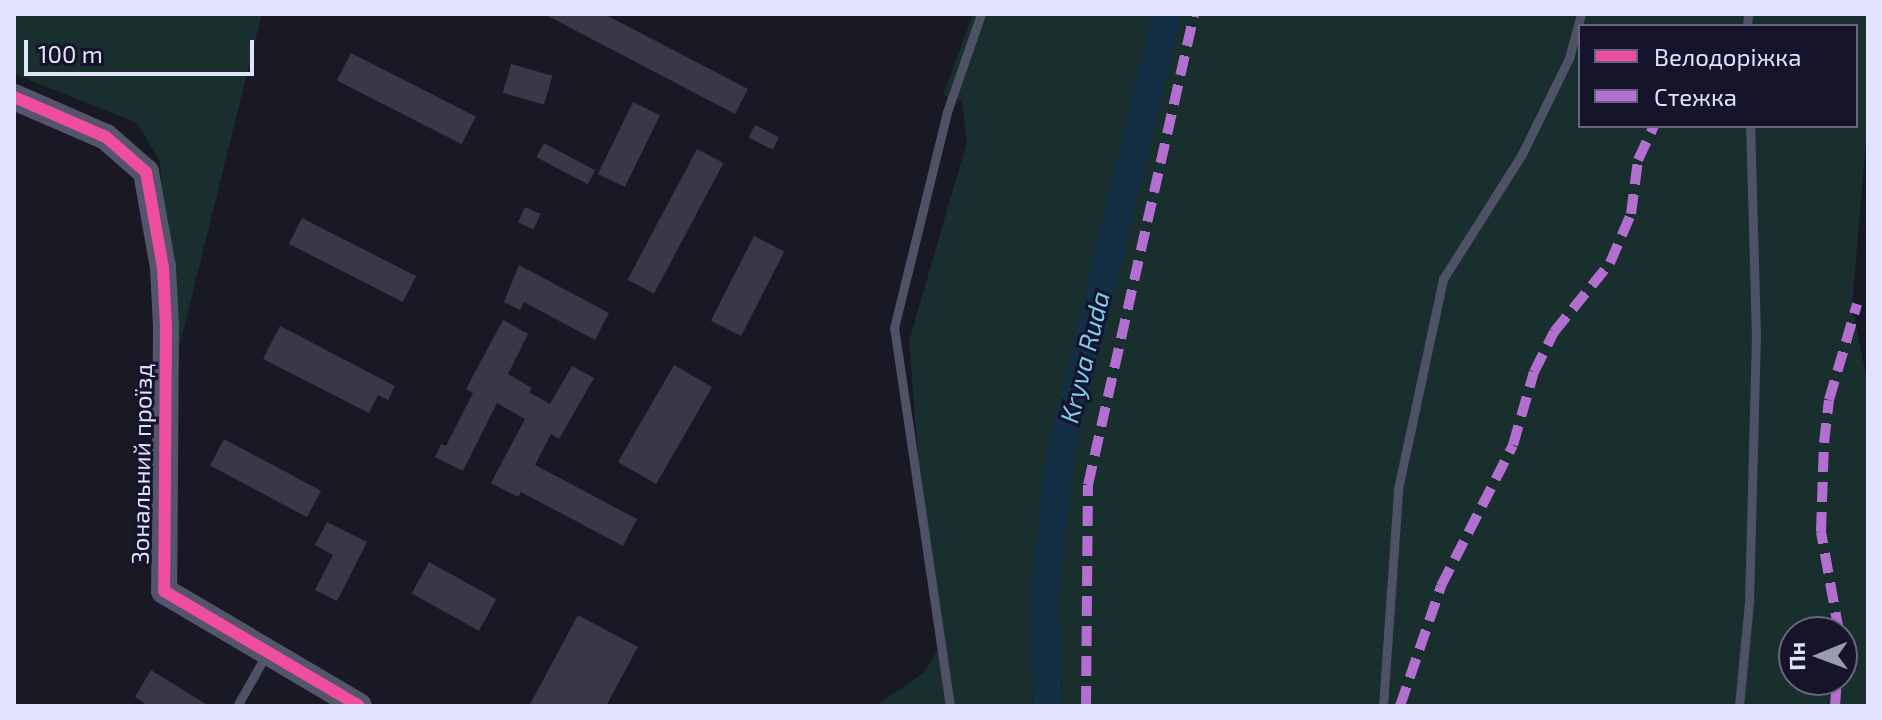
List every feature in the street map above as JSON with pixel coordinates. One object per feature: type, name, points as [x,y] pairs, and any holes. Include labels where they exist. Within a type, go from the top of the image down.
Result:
[{"type":"street","name":"Зональний проїзд","points":[[14,97],[106,137],[140,163],[151,190],[163,267],[164,591],[359,706]]},
{"type":"lane","points":[[950,706],[894,328],[947,112],[981,14]]},
{"type":"lane","points":[[1383,706],[1398,489],[1443,279],[1522,154],[1569,58],[1578,25]]},
{"type":"lane","points":[[1739,706],[1749,602],[1756,336],[1750,128]]},
{"type":"lane","points":[[237,706],[268,653]]},
{"type":"green space","points":[[14,14],[262,14],[173,372],[160,161],[137,123],[14,74]]},
{"type":"green space","points":[[973,14],[1868,14],[1868,118],[1852,305],[1868,386],[1868,706],[1063,706],[1061,672],[1033,691],[1033,706],[876,706],[923,673],[944,640],[921,491],[909,341],[967,142],[962,101],[943,95]]},
{"type":"building","points":[[544,14],[604,14],[748,89],[735,114]]},
{"type":"building","points":[[351,53],[476,117],[462,144],[337,81]]},
{"type":"building","points":[[511,64],[552,76],[544,105],[503,93]]},
{"type":"building","points":[[633,102],[660,115],[625,187],[598,174]]},
{"type":"building","points":[[755,125],[779,137],[773,150],[749,137]]},
{"type":"building","points":[[544,143],[595,170],[588,184],[536,157]]},
{"type":"building","points":[[697,149],[723,163],[654,294],[628,280]]},
{"type":"building","points":[[525,207],[541,214],[534,229],[518,223]]},
{"type":"building","points":[[302,218],[416,276],[403,302],[289,244]]},
{"type":"building","points":[[754,236],[784,251],[741,336],[711,321]]},
{"type":"building","points":[[519,265],[609,313],[595,340],[524,302],[520,310],[504,302]]},
{"type":"building","points":[[503,320],[528,334],[508,374],[532,388],[529,392],[550,404],[572,366],[594,378],[559,439],[551,434],[535,465],[637,519],[623,546],[521,492],[518,497],[491,483],[525,419],[497,403],[463,471],[435,457],[441,444],[446,446],[473,393],[466,389]]},
{"type":"building","points":[[280,326],[395,386],[388,400],[378,395],[369,413],[263,359]]},
{"type":"building","points":[[674,365],[712,387],[656,484],[618,462]]},
{"type":"building","points":[[224,439],[321,491],[307,517],[210,465]]},
{"type":"building","points":[[327,522],[367,542],[337,601],[315,590],[333,555],[315,545]]},
{"type":"building","points":[[429,562],[496,599],[479,631],[412,593]]},
{"type":"building","points":[[578,615],[638,647],[606,706],[529,706]]},
{"type":"building","points":[[151,670],[209,706],[148,706],[135,697]]},
{"type":"waterway","name":"Kryva Ruda","points":[[1048,706],[1045,593],[1060,457],[1167,14]]},
{"type":"marked path","points":[[1086,706],[1088,485],[1194,14]]},
{"type":"marked path","points":[[1400,706],[1441,586],[1513,445],[1534,372],[1554,332],[1610,263],[1631,214],[1638,160],[1653,128]]},
{"type":"marked path","points":[[1836,616],[1821,532],[1824,443],[1829,400],[1857,304]]},
{"type":"marked path","points":[[1835,706],[1836,696]]},
{"type":"cycle path","points":[[14,97],[106,137],[146,172],[163,267],[166,327],[164,591],[359,706]]}]
